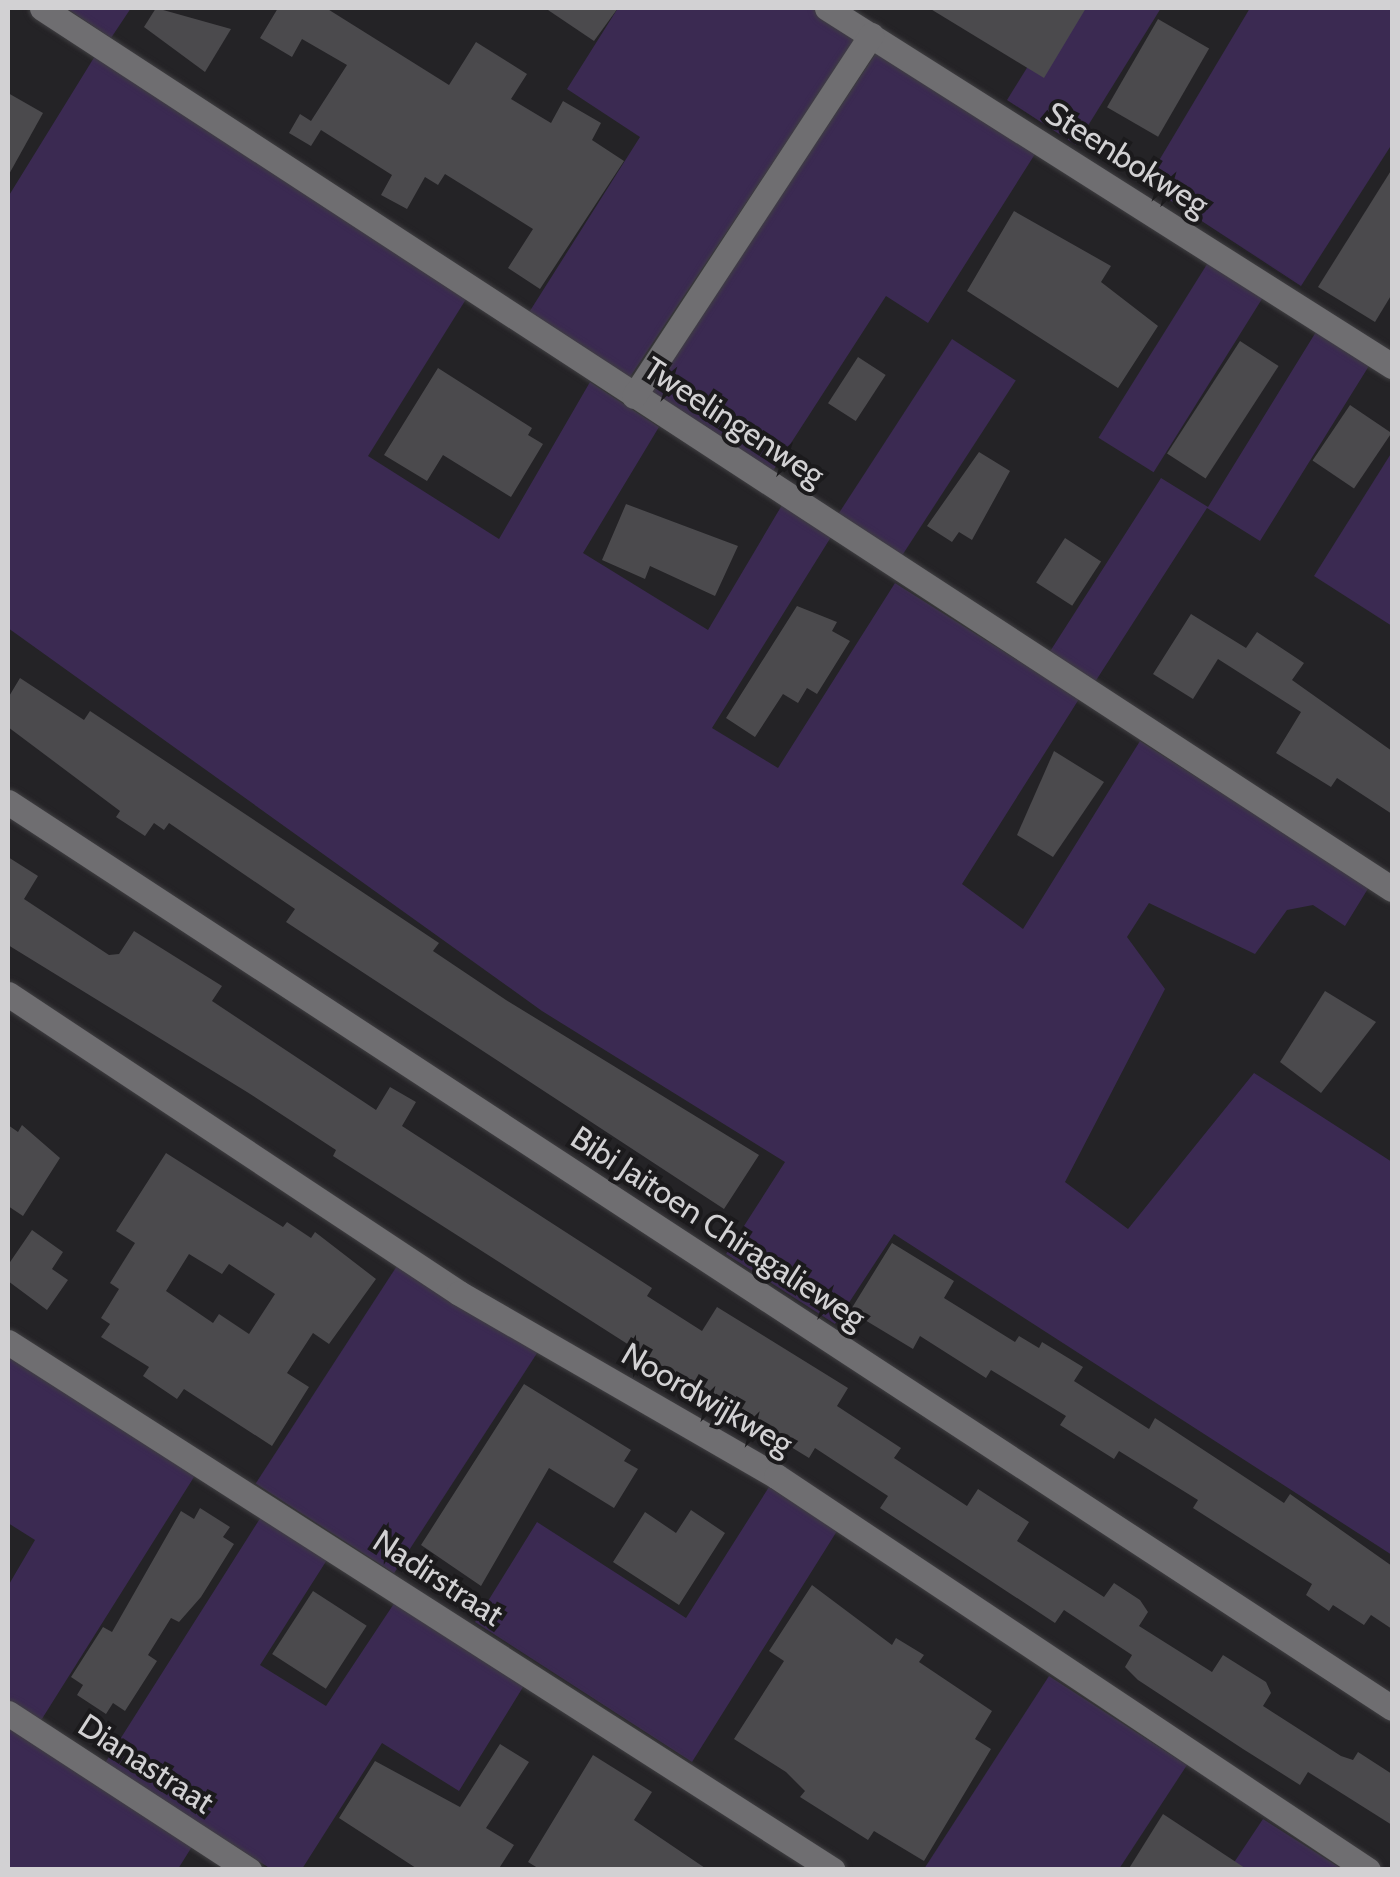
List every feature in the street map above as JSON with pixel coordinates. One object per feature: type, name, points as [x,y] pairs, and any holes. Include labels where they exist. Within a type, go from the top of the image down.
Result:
[{"type":"street","name":"Tweelingenweg","points":[[42,8],[1392,889]]},
{"type":"street","name":"Steenbokweg","points":[[827,8],[1392,366]]},
{"type":"street","points":[[634,396],[871,35]]},
{"type":"street","name":"Bibi Jaitoen Chiragalieweg","points":[[8,802],[1392,1708]]},
{"type":"street","name":"Noordwijkweg","points":[[8,994],[460,1292],[776,1476],[1368,1870]]},
{"type":"street","name":"Nadirstraat","points":[[8,1342],[834,1870]]},
{"type":"street","name":"Dianastraat","points":[[8,1714],[250,1870]]},
{"type":"shaded area","points":[[66,8],[131,8],[111,38]]},
{"type":"shaded area","points":[[618,8],[830,8],[858,35],[628,380],[528,314],[640,137],[567,89]]},
{"type":"shaded area","points":[[1064,8],[1161,8],[1076,145],[1007,100]]},
{"type":"shaded area","points":[[1250,8],[1392,8],[1392,144],[1301,286],[1145,184]]},
{"type":"shaded area","points":[[876,53],[1042,143],[928,323],[886,296],[771,474],[656,402],[651,390]]},
{"type":"shaded area","points":[[95,56],[468,296],[368,456],[499,539],[590,382],[659,427],[583,553],[708,630],[782,505],[831,537],[712,728],[778,768],[895,583],[1079,699],[962,884],[1023,929],[1140,741],[1369,887],[1345,926],[1313,905],[1287,910],[1255,954],[1149,903],[1127,937],[1165,989],[1065,1182],[1128,1229],[1254,1073],[1392,1162],[1392,1555],[894,1234],[835,1324],[726,1254],[785,1162],[542,1011],[8,628],[8,197]]},
{"type":"shaded area","points":[[1214,253],[1269,287],[1154,472],[1098,438]]},
{"type":"shaded area","points":[[1319,327],[1372,361],[1260,541],[1207,508],[1095,682],[1049,653],[1161,478],[1208,507]]},
{"type":"shaded area","points":[[952,339],[1016,380],[902,556],[838,514]]},
{"type":"shaded area","points":[[1392,452],[1392,626],[1314,576]]},
{"type":"shaded area","points":[[406,1252],[544,1342],[394,1573],[256,1483]]},
{"type":"shaded area","points":[[8,1349],[199,1469],[40,1722],[8,1701],[8,1586],[35,1540],[8,1523]]},
{"type":"shaded area","points":[[769,1487],[837,1531],[692,1762],[475,1622],[537,1522],[686,1618]]},
{"type":"shaded area","points":[[266,1509],[332,1552],[260,1665],[326,1706],[399,1596],[528,1679],[459,1791],[382,1743],[302,1869],[271,1869],[105,1763]]},
{"type":"shaded area","points":[[1049,1676],[1187,1765],[1119,1869],[924,1869]]},
{"type":"shaded area","points":[[8,1725],[193,1845],[178,1869],[8,1869]]},
{"type":"shaded area","points":[[1263,1819],[1342,1869],[1229,1870]]},
{"type":"building","points":[[156,8],[231,29],[205,72],[144,27]]},
{"type":"building","points":[[278,8],[326,8],[449,85],[476,42],[527,74],[511,99],[551,123],[563,101],[601,123],[592,140],[624,161],[540,289],[508,268],[533,229],[474,192],[445,174],[438,185],[425,177],[407,209],[381,195],[392,175],[321,130],[311,146],[289,133],[300,114],[311,121],[347,65],[302,39],[292,57],[260,38]]},
{"type":"building","points":[[545,8],[618,8],[594,41]]},
{"type":"building","points":[[929,8],[1086,8],[1044,78]]},
{"type":"building","points":[[1158,19],[1209,48],[1158,137],[1107,107]]},
{"type":"building","points":[[8,93],[43,113],[8,176]]},
{"type":"building","points":[[1392,169],[1392,294],[1375,322],[1318,287]]},
{"type":"building","points":[[1014,211],[1111,266],[1101,282],[1158,326],[1118,388],[967,291]]},
{"type":"building","points":[[1240,341],[1279,366],[1206,478],[1167,453]]},
{"type":"building","points":[[858,357],[886,375],[856,421],[828,403]]},
{"type":"building","points":[[438,368],[532,428],[528,435],[543,444],[511,497],[443,455],[427,481],[384,455]]},
{"type":"building","points":[[1350,405],[1391,433],[1354,489],[1313,461]]},
{"type":"building","points":[[979,452],[1010,471],[972,540],[959,532],[952,542],[927,526]]},
{"type":"building","points":[[626,504],[738,546],[715,596],[650,566],[645,579],[602,560]]},
{"type":"building","points":[[1065,538],[1101,561],[1072,606],[1036,582]]},
{"type":"building","points":[[797,606],[837,622],[832,631],[850,641],[817,694],[807,688],[798,703],[783,694],[755,737],[726,718]]},
{"type":"building","points":[[1191,614],[1246,648],[1257,632],[1304,663],[1292,680],[1392,751],[1392,814],[1337,778],[1331,787],[1276,753],[1301,712],[1218,659],[1193,699],[1153,674]]},
{"type":"building","points":[[20,678],[84,720],[90,711],[439,943],[433,951],[506,1000],[759,1155],[724,1209],[286,922],[295,909],[169,823],[164,830],[154,823],[145,836],[116,817],[120,811],[8,727],[8,698]]},
{"type":"building","points":[[1054,751],[1104,782],[1053,857],[1017,835]]},
{"type":"building","points":[[8,857],[38,876],[24,899],[109,955],[119,954],[134,931],[222,986],[212,1001],[376,1110],[390,1087],[416,1102],[402,1126],[652,1288],[647,1296],[702,1331],[717,1307],[848,1388],[837,1406],[901,1448],[894,1458],[967,1506],[978,1489],[1029,1522],[1017,1541],[1104,1597],[1114,1583],[1140,1600],[1148,1612],[1139,1626],[1212,1672],[1223,1655],[1266,1682],[1271,1693],[1263,1706],[1341,1756],[1353,1760],[1358,1752],[1392,1774],[1392,1825],[1308,1772],[1300,1785],[1243,1749],[1138,1680],[1125,1667],[1132,1655],[1064,1610],[1055,1623],[880,1508],[888,1496],[815,1448],[809,1458],[745,1419],[333,1156],[336,1150],[247,1092],[8,945]]},
{"type":"building","points":[[1325,991],[1376,1022],[1321,1093],[1280,1062]]},
{"type":"building","points":[[8,1125],[18,1132],[22,1125],[60,1158],[23,1216],[8,1206]]},
{"type":"building","points":[[166,1153],[283,1227],[287,1222],[311,1238],[315,1232],[376,1279],[329,1344],[313,1333],[287,1373],[309,1387],[272,1446],[184,1389],[177,1399],[143,1376],[149,1367],[101,1337],[110,1324],[101,1318],[119,1289],[110,1283],[135,1243],[116,1231]],"holes":[[[189,1254],[222,1274],[229,1264],[275,1294],[249,1334],[219,1314],[213,1323],[166,1291]]]},
{"type":"building","points":[[32,1230],[63,1252],[52,1269],[68,1280],[47,1310],[8,1281],[8,1265]]},
{"type":"building","points":[[892,1243],[954,1281],[944,1298],[1015,1342],[1019,1336],[1039,1348],[1042,1342],[1083,1367],[1074,1381],[1149,1429],[1155,1418],[1284,1503],[1290,1494],[1392,1566],[1392,1629],[1371,1615],[1364,1625],[1333,1605],[1329,1611],[1306,1595],[1312,1584],[1193,1508],[1198,1500],[1119,1451],[1114,1459],[1060,1425],[1066,1416],[991,1370],[986,1378],[920,1336],[913,1349],[850,1311]]},
{"type":"building","points":[[524,1384],[631,1450],[624,1461],[638,1469],[614,1508],[549,1468],[481,1586],[421,1545]]},
{"type":"building","points":[[200,1508],[230,1527],[223,1537],[234,1544],[201,1597],[179,1622],[171,1618],[148,1655],[157,1661],[125,1711],[113,1703],[106,1714],[77,1695],[83,1685],[71,1677],[103,1627],[112,1632],[181,1511],[194,1519]]},
{"type":"building","points":[[691,1510],[725,1533],[679,1605],[613,1562],[645,1512],[676,1533]]},
{"type":"building","points":[[812,1585],[892,1645],[896,1638],[924,1655],[919,1662],[992,1711],[975,1739],[991,1749],[924,1861],[874,1831],[868,1840],[800,1797],[805,1791],[786,1772],[734,1739],[784,1661],[769,1651]]},
{"type":"building","points":[[313,1591],[367,1626],[326,1689],[272,1654]]},
{"type":"building","points":[[500,1744],[529,1762],[486,1828],[514,1845],[498,1870],[419,1870],[339,1818],[375,1761],[460,1807]]},
{"type":"building","points":[[593,1755],[652,1792],[634,1820],[708,1870],[541,1870],[528,1862]]},
{"type":"building","points":[[1163,1814],[1248,1870],[1128,1870]]}]
